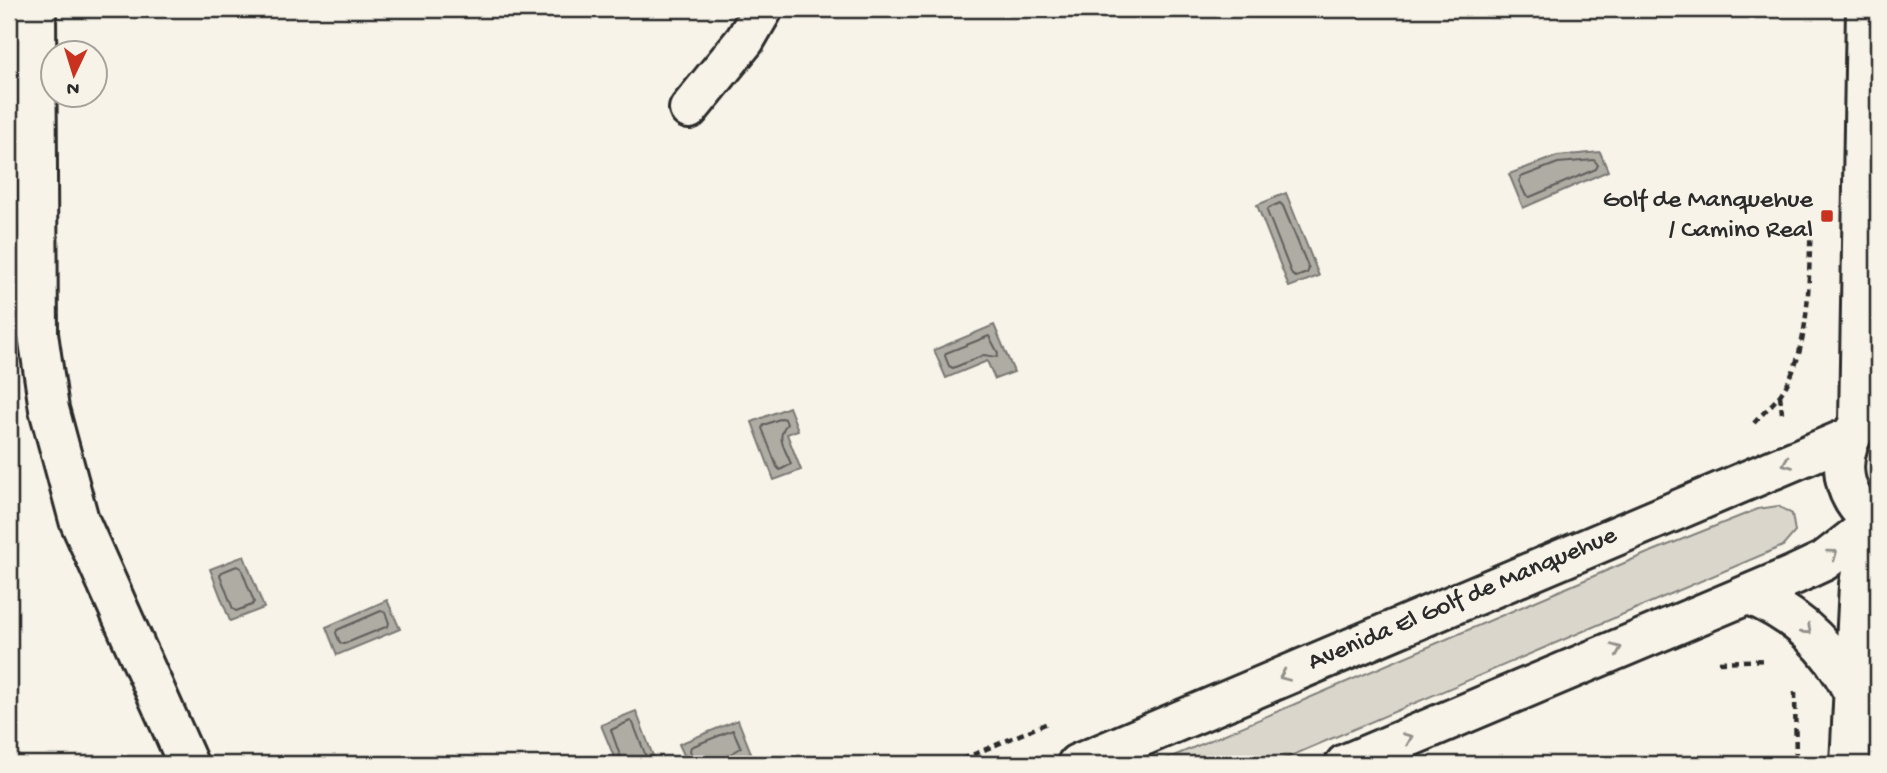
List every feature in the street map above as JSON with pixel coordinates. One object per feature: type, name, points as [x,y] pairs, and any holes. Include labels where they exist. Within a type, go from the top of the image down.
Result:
[{"type":"street","points":[[36,9],[38,334],[49,409],[79,520],[188,764]]},
{"type":"street","points":[[689,109],[745,40],[762,9]]},
{"type":"street","points":[[1866,9],[1863,423],[1845,451],[1845,478],[1855,503],[1877,526]]},
{"type":"street","name":"Avenida El Golf de Manquehue","points":[[1077,764],[1863,423]]},
{"type":"street","points":[[1345,764],[1750,595],[1824,561],[1877,526]]},
{"type":"street","points":[[1850,764],[1862,566],[1877,526]]},
{"type":"street","points":[[1750,595],[1772,604],[1811,633],[1828,651],[1853,692]]},
{"type":"path","points":[[1780,395],[1799,354],[1805,328],[1811,212]]},
{"type":"path","points":[[1715,662],[1769,661]]},
{"type":"path","points":[[1794,688],[1796,764]]},
{"type":"shaded area","points":[[1778,506],[1792,514],[1795,532],[1783,546],[1272,764],[1155,764],[1643,555],[1758,509]]},
{"type":"water","points":[[1600,152],[1608,171],[1523,208],[1509,174],[1557,156]]},
{"type":"water","points":[[1286,193],[1319,276],[1289,287],[1257,205]]},
{"type":"water","points":[[994,325],[1014,372],[995,379],[987,361],[946,378],[934,350]]},
{"type":"water","points":[[789,407],[798,430],[787,434],[801,470],[774,480],[752,422]]},
{"type":"water","points":[[244,556],[264,608],[230,621],[210,569]]},
{"type":"water","points":[[387,600],[400,629],[337,655],[326,627]]},
{"type":"water","points":[[636,711],[656,764],[617,764],[601,725]]},
{"type":"water","points":[[738,720],[751,753],[723,764],[688,764],[679,744]]},
{"type":"place","name":"Golf de Manquehue / Camino Real","points":[[1827,216]]}]
